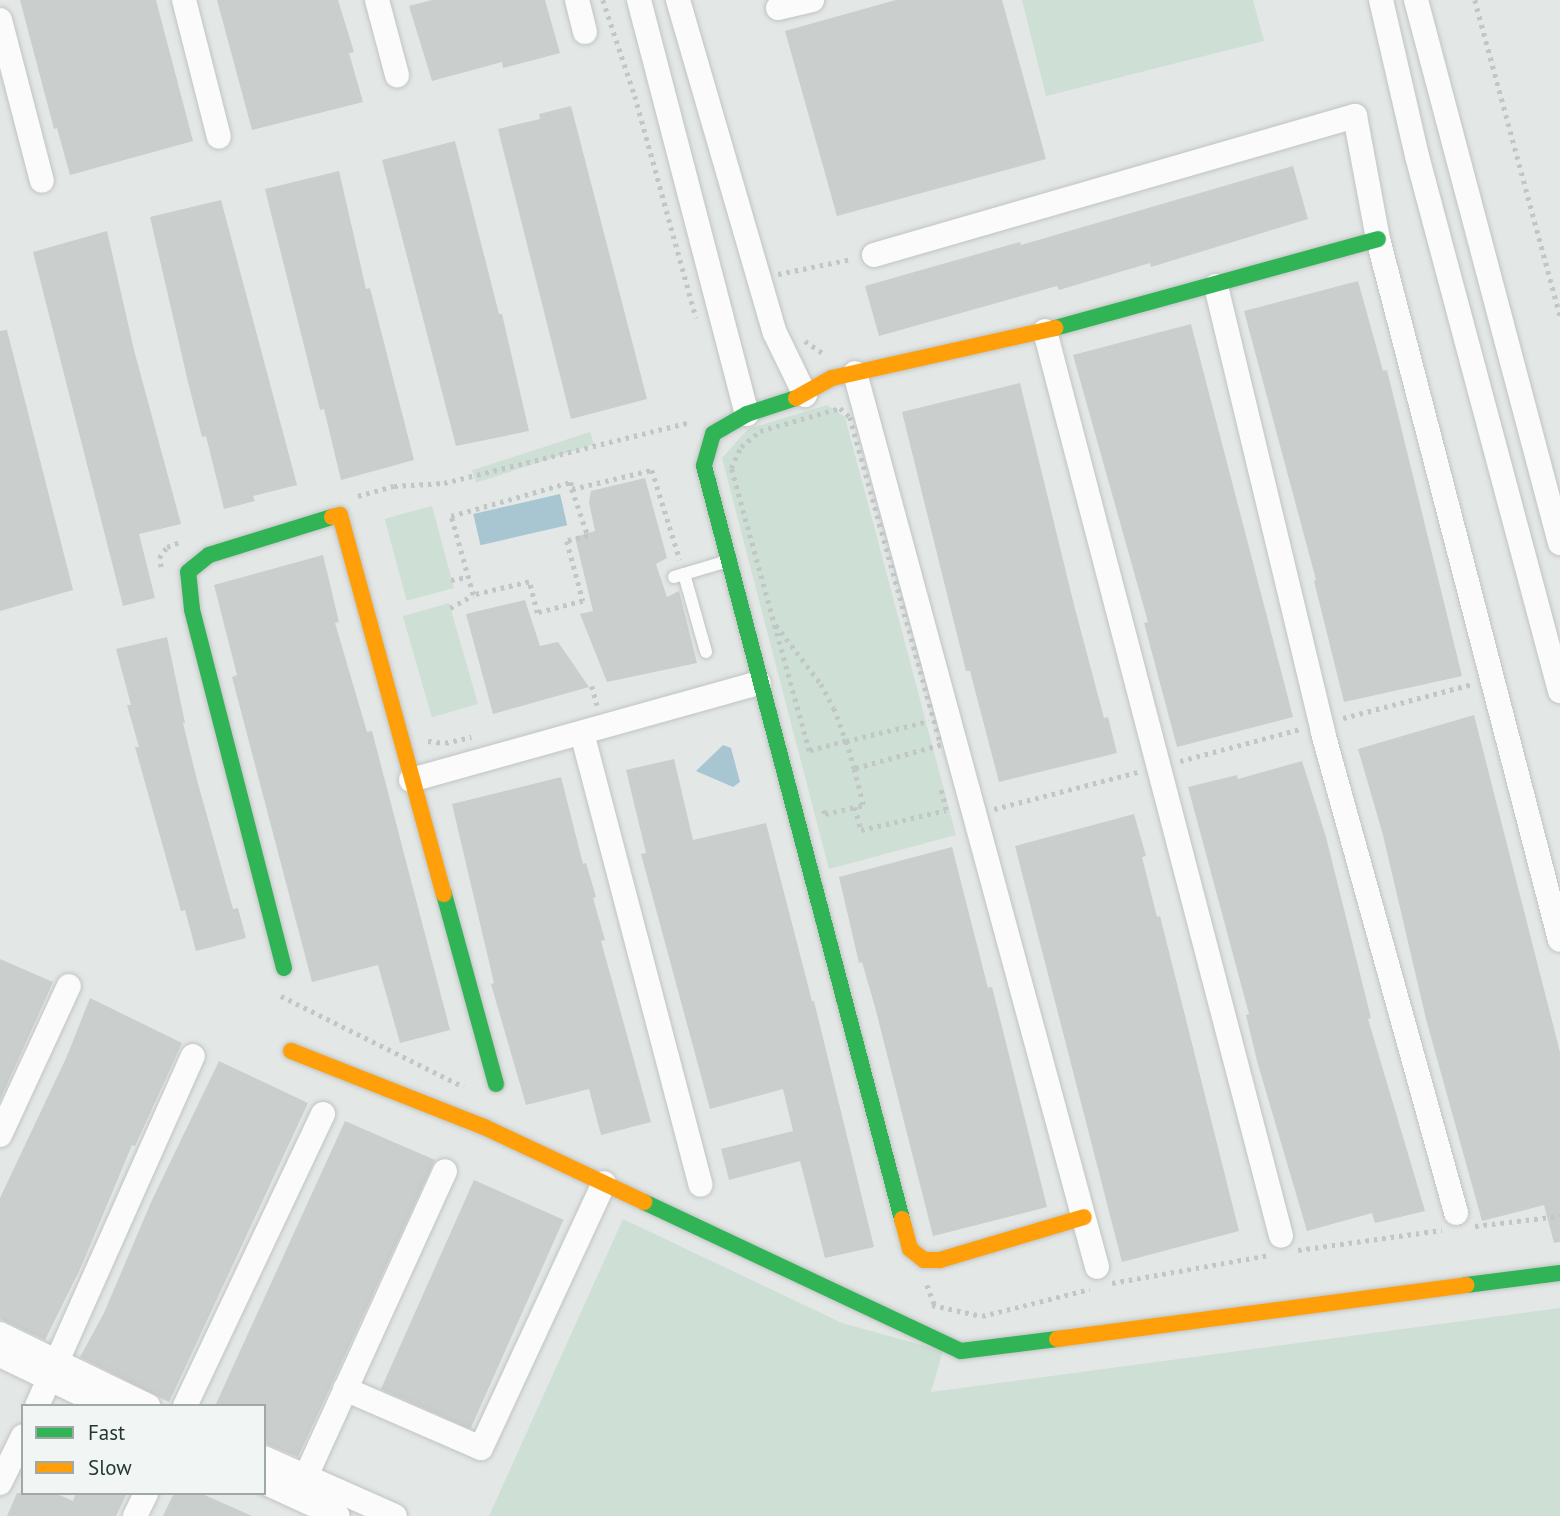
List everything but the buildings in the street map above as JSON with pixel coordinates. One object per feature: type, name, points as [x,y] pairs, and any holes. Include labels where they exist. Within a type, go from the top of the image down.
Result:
[{"type":"street","points":[[184,0],[219,137]]},
{"type":"street","points":[[377,0],[397,75]]},
{"type":"street","points":[[577,0],[585,32]]},
{"type":"street","points":[[639,0],[747,414]]},
{"type":"street","points":[[678,0],[772,325],[805,395]]},
{"type":"street","points":[[778,8],[812,0]]},
{"type":"street","points":[[1381,0],[1417,156],[1560,691]]},
{"type":"street","points":[[1416,0],[1560,543],[1523,553]]},
{"type":"street","points":[[0,20],[42,181]]},
{"type":"street","points":[[873,255],[1355,116],[1378,239],[1560,940]]},
{"type":"street","points":[[1084,1217],[940,1261],[924,1261],[910,1249],[704,466],[713,434],[747,414],[805,395],[832,378],[1045,331],[1216,286],[1378,239]]},
{"type":"street","points":[[1216,286],[1321,724],[1456,1213]]},
{"type":"street","points":[[1045,331],[1281,1236]]},
{"type":"street","points":[[855,373],[1097,1267]]},
{"type":"street","points":[[284,968],[192,609],[188,572],[209,555],[340,515],[496,1084]]},
{"type":"street","points":[[411,780],[759,683]]},
{"type":"street","points":[[582,733],[701,1185]]},
{"type":"street","points":[[0,1135],[69,986]]},
{"type":"street","points":[[291,1051],[484,1128],[961,1351],[1560,1273]]},
{"type":"street","points":[[38,1404],[192,1056]]},
{"type":"street","points":[[186,1404],[323,1114]]},
{"type":"street","points":[[300,1497],[345,1389],[445,1171]]},
{"type":"street","points":[[345,1389],[481,1448],[604,1183]]},
{"type":"street","points":[[0,1334],[103,1404]]},
{"type":"street","points":[[0,1355],[54,1369],[143,1404]]},
{"type":"street","points":[[0,1483],[21,1440]]},
{"type":"street","points":[[266,1460],[300,1497],[395,1516]]},
{"type":"street","points":[[266,1483],[338,1516]]},
{"type":"street","points":[[135,1516],[145,1495]]},
{"type":"lane","points":[[706,652],[679,576],[729,561]]},
{"type":"path","points":[[603,0],[635,96],[696,319]]},
{"type":"path","points":[[1475,0],[1560,316]]},
{"type":"path","points":[[778,274],[873,255]]},
{"type":"path","points":[[812,764],[731,468],[741,447],[760,431],[840,408],[850,416],[941,745],[854,769]]},
{"type":"path","points":[[362,509],[358,496],[394,486],[444,483],[703,419]]},
{"type":"path","points":[[572,489],[652,470],[679,576]]},
{"type":"path","points":[[450,608],[473,596],[529,583],[537,612],[583,601],[567,541],[588,536],[571,482],[451,516],[473,596]]},
{"type":"path","points":[[452,580],[468,577]]},
{"type":"path","points":[[773,621],[821,684],[834,708],[863,805],[825,814],[822,802]]},
{"type":"path","points":[[976,814],[1491,680]]},
{"type":"path","points":[[592,686],[597,705]]},
{"type":"path","points":[[588,707],[609,702]]},
{"type":"path","points":[[809,751],[934,720]]},
{"type":"path","points":[[426,740],[445,743],[472,737]]},
{"type":"path","points":[[931,748],[934,760]]},
{"type":"path","points":[[855,807],[861,830],[946,810],[937,772]]},
{"type":"green space","points":[[1022,0],[1253,0],[1264,41],[1046,96]]},
{"type":"green space","points":[[827,405],[845,417],[956,835],[829,869],[722,458],[748,429]]},
{"type":"green space","points":[[590,432],[594,444],[476,483],[472,470]]},
{"type":"green space","points":[[432,506],[454,588],[407,601],[385,519]]},
{"type":"green space","points":[[449,603],[478,704],[432,717],[403,616]]},
{"type":"green space","points":[[623,1219],[842,1323],[943,1351],[931,1392],[1560,1308],[1560,1516],[489,1516]]},
{"type":"water","points":[[560,494],[567,525],[480,545],[473,514]]},
{"type":"water","points":[[723,745],[731,748],[740,782],[733,787],[696,771]]},
{"type":"traffic: fast","points":[[1055,328],[1378,239]]},
{"type":"traffic: fast","points":[[796,398],[747,414],[713,434],[704,466],[902,1219]]},
{"type":"traffic: fast","points":[[284,968],[192,609],[188,572],[209,555],[332,517]]},
{"type":"traffic: fast","points":[[444,894],[496,1084]]},
{"type":"traffic: fast","points":[[644,1202],[961,1351],[1057,1339]]},
{"type":"traffic: fast","points":[[1466,1285],[1560,1273]]},
{"type":"traffic: slow","points":[[796,398],[832,378],[1055,328]]},
{"type":"traffic: slow","points":[[332,517],[340,515],[444,894]]},
{"type":"traffic: slow","points":[[291,1051],[484,1127],[644,1202]]},
{"type":"traffic: slow","points":[[902,1219],[910,1249],[924,1260],[940,1260],[1084,1217]]},
{"type":"traffic: slow","points":[[1057,1339],[1466,1285]]}]
